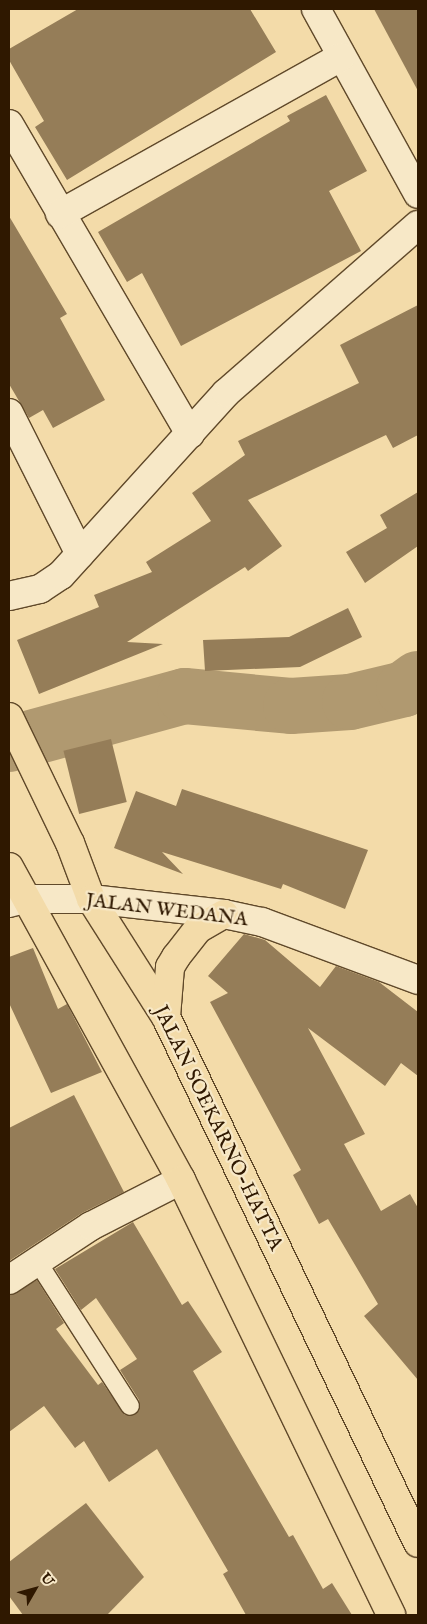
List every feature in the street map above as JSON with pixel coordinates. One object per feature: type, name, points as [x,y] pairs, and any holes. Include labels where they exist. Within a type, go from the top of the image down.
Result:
[{"type":"highway","name":"JALAN SOEKARNO-HATTA","points":[[9,717],[33,772],[70,843],[91,899],[166,1017],[416,1531]]},
{"type":"highway","points":[[9,867],[17,901],[181,1180],[391,1615]]},
{"type":"highway","points":[[166,1017],[170,967],[198,929],[224,914]]},
{"type":"street","points":[[316,9],[418,194]]},
{"type":"street","points":[[60,214],[341,57]]},
{"type":"street","points":[[9,126],[190,434]]},
{"type":"street","points":[[9,596],[40,589],[61,575],[226,393],[415,238]]},
{"type":"street","points":[[9,413],[80,554]]},
{"type":"street","name":"JALAN WEDANA","points":[[17,901],[91,899],[224,914],[262,922],[418,980]]},
{"type":"street","points":[[9,1280],[91,1226],[181,1180]]},
{"type":"lane","points":[[37,1261],[130,1406]]},
{"type":"building","points":[[78,9],[250,9],[276,52],[67,180],[35,127],[44,121],[9,60],[9,49]]},
{"type":"building","points":[[374,9],[418,9],[418,91]]},
{"type":"building","points":[[326,95],[367,171],[329,191],[361,251],[181,346],[142,273],[127,282],[98,232],[290,121],[287,116]]},
{"type":"building","points":[[9,216],[67,314],[60,318],[105,400],[53,428],[43,410],[29,418],[9,384]]},
{"type":"building","points":[[418,305],[418,435],[393,448],[386,435],[248,500],[282,546],[248,571],[245,567],[127,642],[163,644],[39,694],[17,640],[99,607],[94,595],[152,572],[146,562],[211,521],[192,493],[245,455],[238,441],[359,383],[340,345]]},
{"type":"building","points":[[418,492],[418,546],[365,583],[346,552],[387,528],[380,515]]},
{"type":"building","points":[[348,608],[362,637],[300,667],[205,671],[203,640],[289,637]]},
{"type":"building","points":[[111,739],[127,802],[79,814],[63,751]]},
{"type":"building","points":[[182,789],[368,850],[345,909],[283,884],[281,889],[162,852],[183,874],[114,848],[136,791],[176,806]]},
{"type":"building","points":[[244,934],[265,940],[320,987],[336,966],[379,982],[418,1012],[418,1076],[401,1063],[385,1086],[308,1028],[365,1134],[344,1144],[381,1211],[410,1194],[418,1208],[418,1380],[364,1316],[378,1304],[328,1219],[319,1224],[293,1175],[301,1170],[210,1002],[228,993],[208,976]]},
{"type":"building","points":[[33,948],[58,1009],[67,1004],[102,1072],[51,1093],[9,1003],[9,957]]},
{"type":"building","points":[[74,1095],[124,1192],[82,1213],[9,1261],[9,1128]]},
{"type":"building","points":[[133,1222],[182,1305],[188,1301],[222,1352],[193,1371],[289,1537],[293,1535],[323,1589],[332,1583],[352,1615],[246,1615],[223,1574],[228,1571],[157,1449],[109,1482],[84,1441],[75,1448],[44,1406],[9,1432],[9,1295],[37,1280],[64,1323],[56,1329],[98,1385],[102,1382],[125,1415],[139,1411],[139,1400],[120,1370],[137,1359],[96,1298],[81,1310],[55,1269]]},
{"type":"building","points":[[86,1503],[144,1577],[107,1615],[23,1615],[9,1596],[9,1562]]},
{"type":"waterway","points":[[9,744],[185,696],[291,706],[350,702],[404,689],[418,679]]}]
